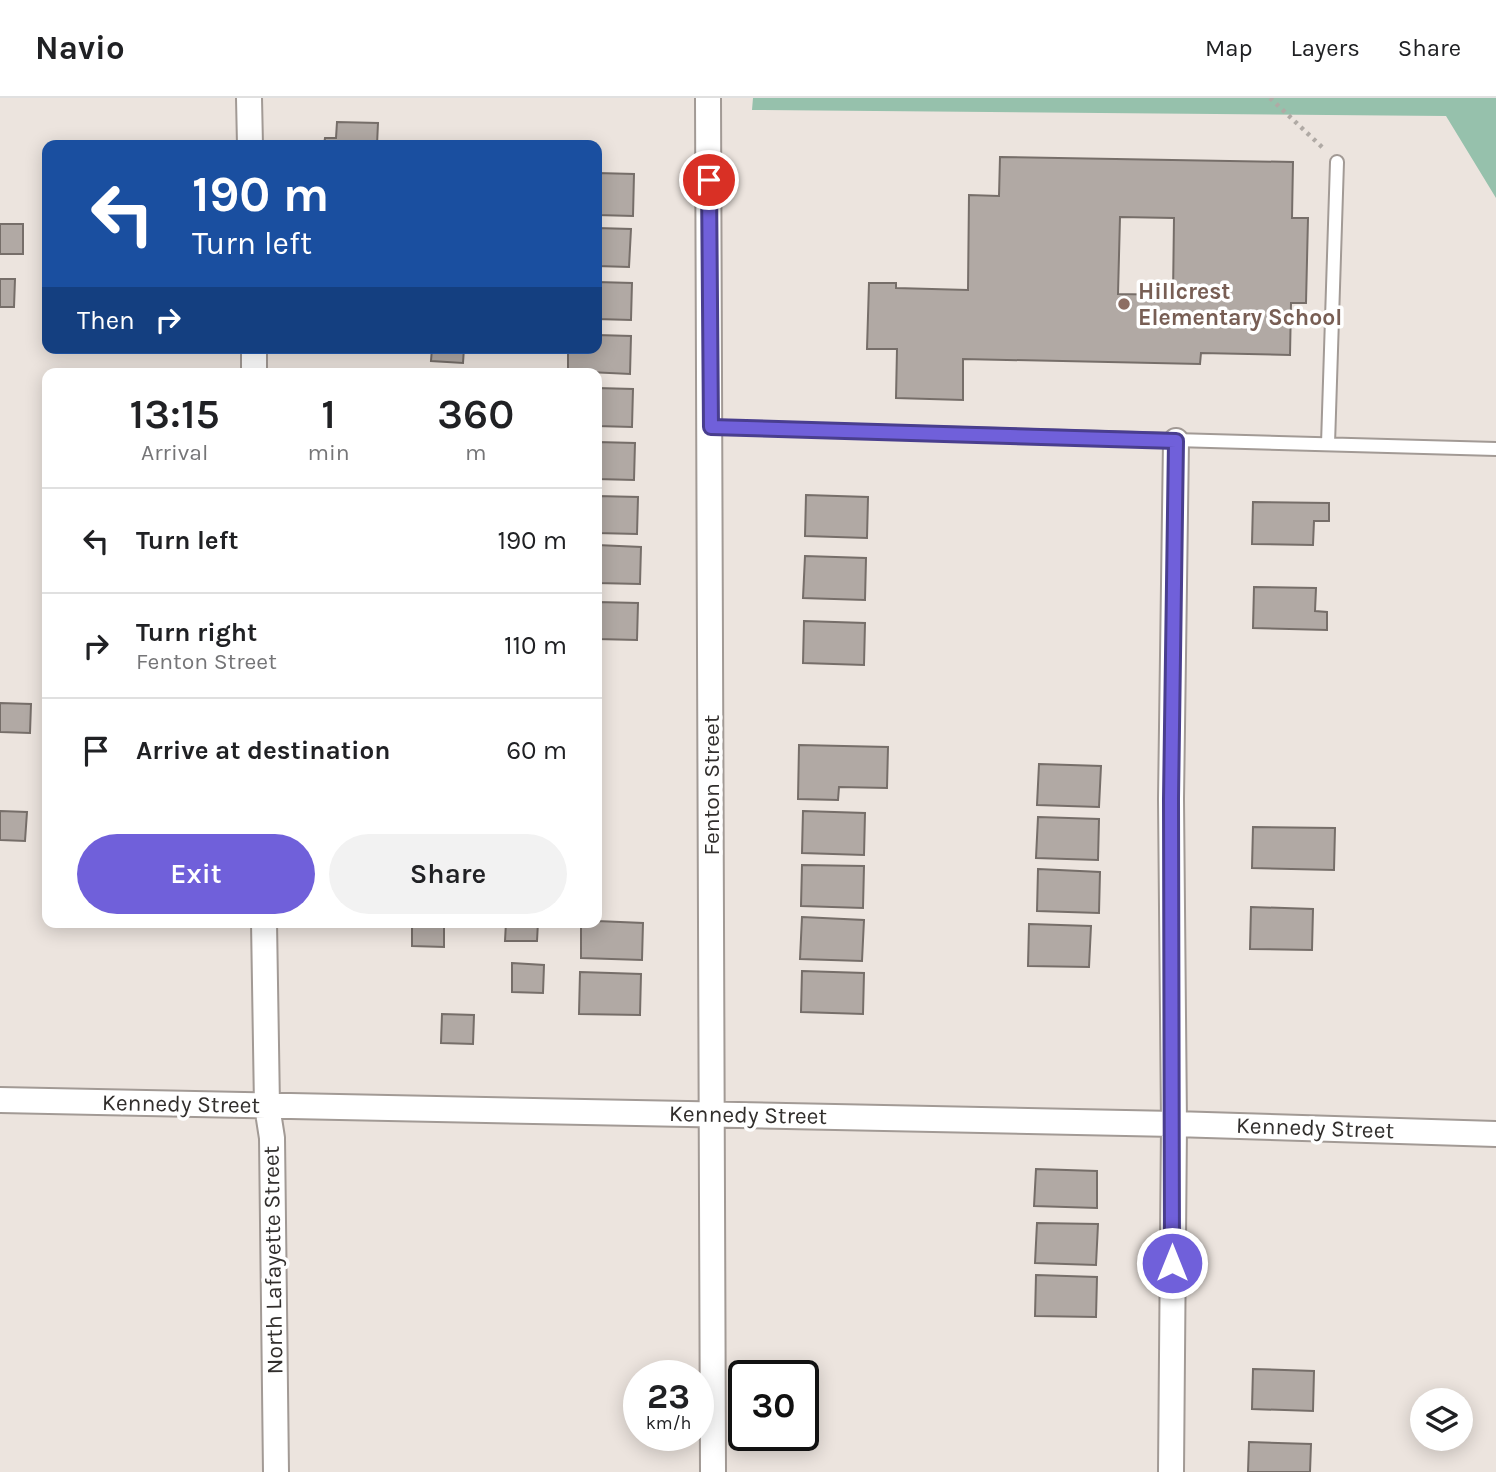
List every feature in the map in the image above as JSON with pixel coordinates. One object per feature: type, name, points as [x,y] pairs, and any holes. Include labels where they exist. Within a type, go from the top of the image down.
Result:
[{"type":"street","points":[[250,98],[250,140]]},
{"type":"street","name":"Fenton Street","points":[[708,98],[713,1472]]},
{"type":"street","points":[[1171,1472],[1174,1124],[1171,799],[1176,441]]},
{"type":"street","name":"North Lafayette Street","points":[[264,928],[267,1106],[272,1138],[276,1472]]},
{"type":"street","name":"Kennedy Street","points":[[0,1100],[1174,1124],[1496,1134]]},
{"type":"lane","points":[[1328,444],[1337,162]]},
{"type":"lane","points":[[711,427],[1496,449]]},
{"type":"path","points":[[1270,98],[1337,162]]},
{"type":"green space","points":[[753,98],[1496,98],[1496,198],[1446,116],[752,110]]},
{"type":"building","points":[[337,122],[378,123],[377,140],[325,140],[336,138]]},
{"type":"building","points":[[1000,157],[1293,162],[1292,218],[1308,218],[1306,303],[1291,303],[1290,355],[1201,353],[1200,364],[963,359],[963,400],[896,398],[897,349],[867,349],[869,283],[896,283],[896,288],[968,290],[969,195],[999,196]],"holes":[[[1120,217],[1174,218],[1173,295],[1118,294]]]},
{"type":"building","points":[[602,173],[634,174],[633,216],[602,215]]},
{"type":"building","points":[[0,224],[23,224],[23,254],[0,254]]},
{"type":"building","points":[[602,228],[631,229],[629,267],[602,266]]},
{"type":"building","points":[[0,279],[15,279],[14,307],[0,307]]},
{"type":"building","points":[[602,282],[632,283],[631,320],[602,319]]},
{"type":"building","points":[[602,335],[631,336],[630,374],[602,373],[602,368],[568,368],[568,354],[602,354]]},
{"type":"building","points":[[432,354],[464,354],[463,363],[431,361]]},
{"type":"building","points":[[602,388],[633,389],[632,427],[602,426]]},
{"type":"building","points":[[602,442],[635,443],[634,480],[602,479]]},
{"type":"building","points":[[806,495],[868,497],[867,538],[805,536]]},
{"type":"building","points":[[602,496],[638,497],[637,534],[602,533]]},
{"type":"building","points":[[1253,502],[1329,503],[1329,521],[1314,521],[1313,545],[1252,544]]},
{"type":"building","points":[[602,545],[641,547],[640,584],[602,583]]},
{"type":"building","points":[[805,556],[866,558],[865,600],[803,598]]},
{"type":"building","points":[[1254,587],[1316,588],[1315,611],[1327,612],[1327,630],[1253,628]]},
{"type":"building","points":[[602,602],[638,603],[637,640],[602,639]]},
{"type":"building","points":[[804,621],[865,623],[864,665],[803,663]]},
{"type":"building","points":[[0,703],[31,704],[30,733],[0,732]]},
{"type":"building","points":[[799,745],[888,747],[887,788],[839,787],[838,800],[798,799]]},
{"type":"building","points":[[1039,764],[1101,766],[1099,807],[1037,805]]},
{"type":"building","points":[[0,811],[27,812],[25,841],[0,840]]},
{"type":"building","points":[[803,811],[865,813],[864,855],[802,853]]},
{"type":"building","points":[[1038,817],[1099,819],[1098,860],[1036,858]]},
{"type":"building","points":[[1253,827],[1335,828],[1334,870],[1252,868]]},
{"type":"building","points":[[802,865],[864,866],[863,908],[801,906]]},
{"type":"building","points":[[1038,869],[1100,872],[1099,913],[1037,911]]},
{"type":"building","points":[[1251,907],[1313,909],[1312,950],[1250,949]]},
{"type":"building","points":[[802,917],[864,920],[862,961],[800,959]]},
{"type":"building","points":[[602,921],[643,923],[642,960],[581,958],[581,928],[602,928]]},
{"type":"building","points":[[1029,924],[1091,926],[1089,967],[1028,966]]},
{"type":"building","points":[[412,928],[444,928],[444,947],[412,946]]},
{"type":"building","points":[[506,928],[538,928],[537,941],[505,941]]},
{"type":"building","points":[[512,963],[544,965],[543,993],[512,992]]},
{"type":"building","points":[[802,971],[864,973],[863,1014],[801,1012]]},
{"type":"building","points":[[580,972],[641,974],[640,1015],[579,1014]]},
{"type":"building","points":[[442,1014],[474,1015],[473,1044],[441,1043]]},
{"type":"building","points":[[1036,1169],[1097,1171],[1097,1208],[1034,1206]]},
{"type":"building","points":[[1037,1223],[1098,1224],[1096,1265],[1035,1263]]},
{"type":"building","points":[[1036,1275],[1097,1277],[1096,1317],[1035,1316]]},
{"type":"building","points":[[1253,1369],[1314,1371],[1313,1411],[1252,1409]]},
{"type":"building","points":[[1249,1442],[1311,1444],[1310,1472],[1248,1472]]},
{"type":"place","name":"Hillcrest Elementary School","points":[[1124,304]]},
{"type":"route","points":[[709,180],[711,427],[1176,441],[1171,799],[1174,1124],[1172,1263]]}]
